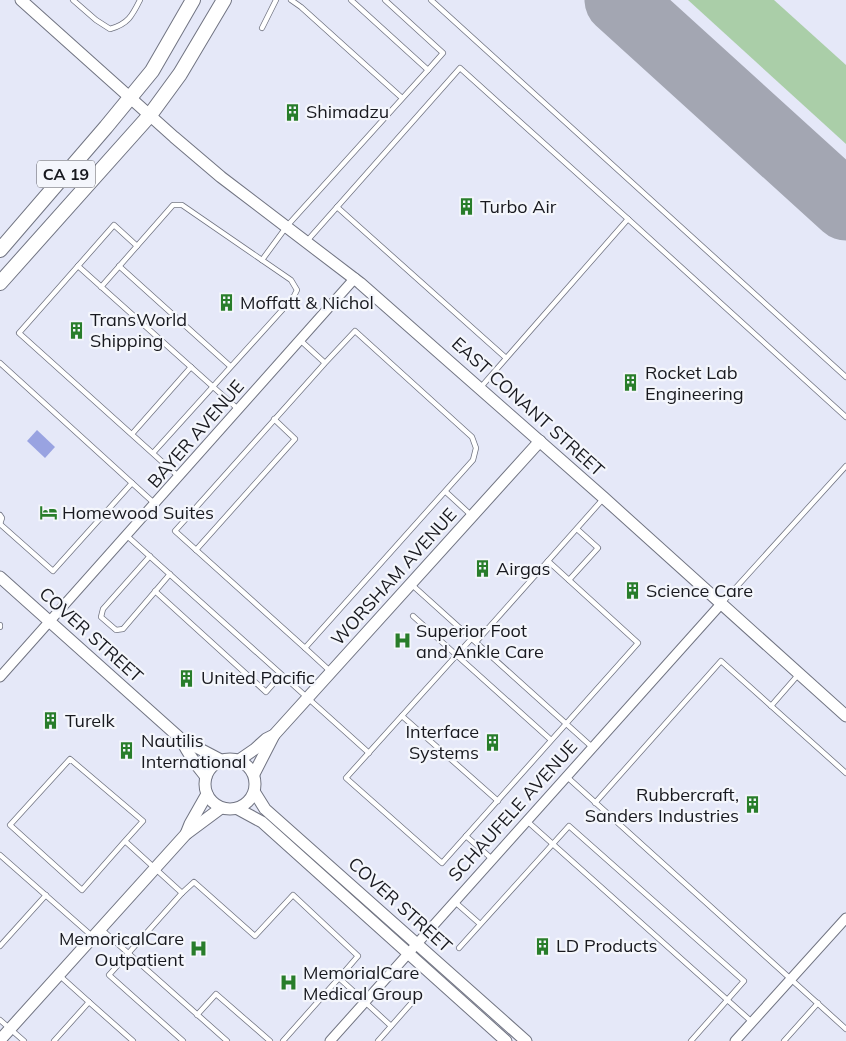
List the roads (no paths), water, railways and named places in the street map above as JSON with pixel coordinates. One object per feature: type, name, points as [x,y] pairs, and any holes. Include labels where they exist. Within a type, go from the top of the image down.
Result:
[{"type":"main road","name":"CA 19","points":[[0,250],[152,71],[193,0]]},
{"type":"main road","name":"CA 19","points":[[0,283],[150,115],[180,74],[224,0]]},
{"type":"street","name":"EAST CONANT STREET","points":[[21,0],[174,138],[252,201],[355,278],[604,498],[846,716]]},
{"type":"street","name":"BAYER AVENUE","points":[[0,677],[355,278]]},
{"type":"street","name":"WORSHAM AVENUE","points":[[254,774],[274,735],[540,441]]},
{"type":"street","name":"COVER STREET","points":[[0,577],[48,622],[181,739],[221,760]]},
{"type":"street","name":"SCHAUFELE AVENUE","points":[[330,1041],[721,604]]},
{"type":"street","name":"WORSHAM AVENUE","points":[[239,760],[274,735]]},
{"type":"street","name":"COVER STREET","points":[[181,739],[186,751],[196,761],[206,777]]},
{"type":"street","points":[[221,760],[239,760],[250,768],[254,774],[256,780],[254,793],[245,806],[227,810],[215,805],[207,794],[205,788],[206,777],[209,770],[221,760]]},
{"type":"street","name":"COVER STREET","points":[[254,793],[265,809],[526,1041]]},
{"type":"street","points":[[186,834],[207,794]]},
{"type":"street","points":[[0,1040],[186,834],[221,808]]},
{"type":"street","name":"COVER STREET","points":[[238,809],[262,822],[506,1041]]},
{"type":"street","points":[[735,1041],[846,918]]},
{"type":"lane","points":[[74,0],[103,26],[110,29],[122,26],[131,17],[140,0]]},
{"type":"lane","points":[[262,28],[276,0]]},
{"type":"lane","points":[[292,0],[402,98]]},
{"type":"lane","points":[[351,0],[428,70]]},
{"type":"lane","points":[[262,260],[287,226],[443,53],[385,0]]},
{"type":"lane","points":[[431,0],[846,377]]},
{"type":"lane","points":[[306,241],[460,68],[846,417]]},
{"type":"lane","points":[[101,286],[173,205],[182,205],[291,280],[297,290],[293,298],[153,453]]},
{"type":"lane","points":[[337,207],[506,358]]},
{"type":"lane","points":[[480,388],[628,219]]},
{"type":"lane","points":[[137,246],[114,225],[19,333],[179,477]]},
{"type":"lane","points":[[78,266],[239,410]]},
{"type":"lane","points":[[119,266],[230,366]]},
{"type":"lane","points":[[305,648],[446,492],[473,460],[476,448],[472,437],[355,331],[175,531],[331,672]]},
{"type":"lane","points":[[300,340],[326,363]]},
{"type":"lane","points":[[0,363],[155,504]]},
{"type":"lane","points":[[132,434],[191,367]]},
{"type":"lane","points":[[196,550],[295,439],[274,419]]},
{"type":"lane","points":[[721,604],[846,466]]},
{"type":"lane","points":[[0,515],[2,518],[0,524],[53,571],[132,483]]},
{"type":"lane","points":[[446,492],[472,516]]},
{"type":"lane","points":[[548,561],[638,643],[442,863],[346,778],[457,655],[474,640],[548,561],[604,498]]},
{"type":"lane","points":[[569,580],[598,548],[577,529]]},
{"type":"lane","points":[[126,535],[369,753]]},
{"type":"lane","points":[[150,556],[103,609],[101,617],[116,630],[123,629],[170,574]]},
{"type":"lane","points":[[411,584],[592,747]]},
{"type":"lane","points":[[155,592],[266,692],[281,675]]},
{"type":"lane","points":[[413,616],[551,740]]},
{"type":"lane","points":[[595,803],[721,661],[846,773]]},
{"type":"lane","points":[[771,706],[799,674]]},
{"type":"lane","points":[[402,716],[498,801]]},
{"type":"lane","points":[[70,759],[143,821],[124,841],[82,890],[10,825],[70,759]]},
{"type":"lane","points":[[566,776],[846,1028]]},
{"type":"lane","points":[[526,821],[752,1022]]},
{"type":"lane","points":[[459,948],[569,826],[744,981],[691,1041]]},
{"type":"lane","points":[[466,836],[492,859]]},
{"type":"lane","points":[[124,841],[182,893]]},
{"type":"lane","points":[[0,854],[46,895],[128,954],[227,1041]]},
{"type":"lane","points":[[183,1041],[109,975],[194,882],[254,936],[292,895],[358,956],[283,1041]]},
{"type":"lane","points":[[0,946],[46,895]]},
{"type":"lane","points":[[454,902],[480,924]]},
{"type":"lane","points":[[58,975],[133,1041]]},
{"type":"lane","points":[[339,978],[391,1026]]},
{"type":"lane","points":[[197,1014],[216,994],[270,1041]]},
{"type":"lane","points":[[378,1041],[415,999]]},
{"type":"lane","points":[[54,1041],[89,1002]]},
{"type":"lane","points":[[784,1041],[818,1003]]},
{"type":"lane","points":[[0,1020],[24,1041]]},
{"type":"water","points":[[37,430],[55,447],[45,458],[27,441]]},
{"type":"place","name":"Shimadzu","points":[[292,112]]},
{"type":"place","name":"Turbo Air","points":[[466,207]]},
{"type":"place","name":"Moffatt & Nichol","points":[[226,303]]},
{"type":"place","name":"TransWorld Shipping","points":[[76,330]]},
{"type":"place","name":"Rocket Lab Engineering","points":[[631,383]]},
{"type":"place","name":"Homewood Suites","points":[[48,513]]},
{"type":"place","name":"Airgas","points":[[482,569]]},
{"type":"place","name":"Science Care","points":[[632,591]]},
{"type":"place","name":"Superior Foot and Ankle Care","points":[[402,641]]},
{"type":"place","name":"United Pacific","points":[[187,678]]},
{"type":"place","name":"Turelk","points":[[51,721]]},
{"type":"place","name":"Interface Systems","points":[[493,742]]},
{"type":"place","name":"Nautilis International","points":[[127,751]]},
{"type":"place","name":"Rubbercraft, Sanders Industries","points":[[753,805]]},
{"type":"place","name":"LD Products","points":[[542,946]]},
{"type":"place","name":"MemoricalCare Outpatient","points":[[198,949]]},
{"type":"place","name":"MemorialCare Medical Group","points":[[289,983]]}]
